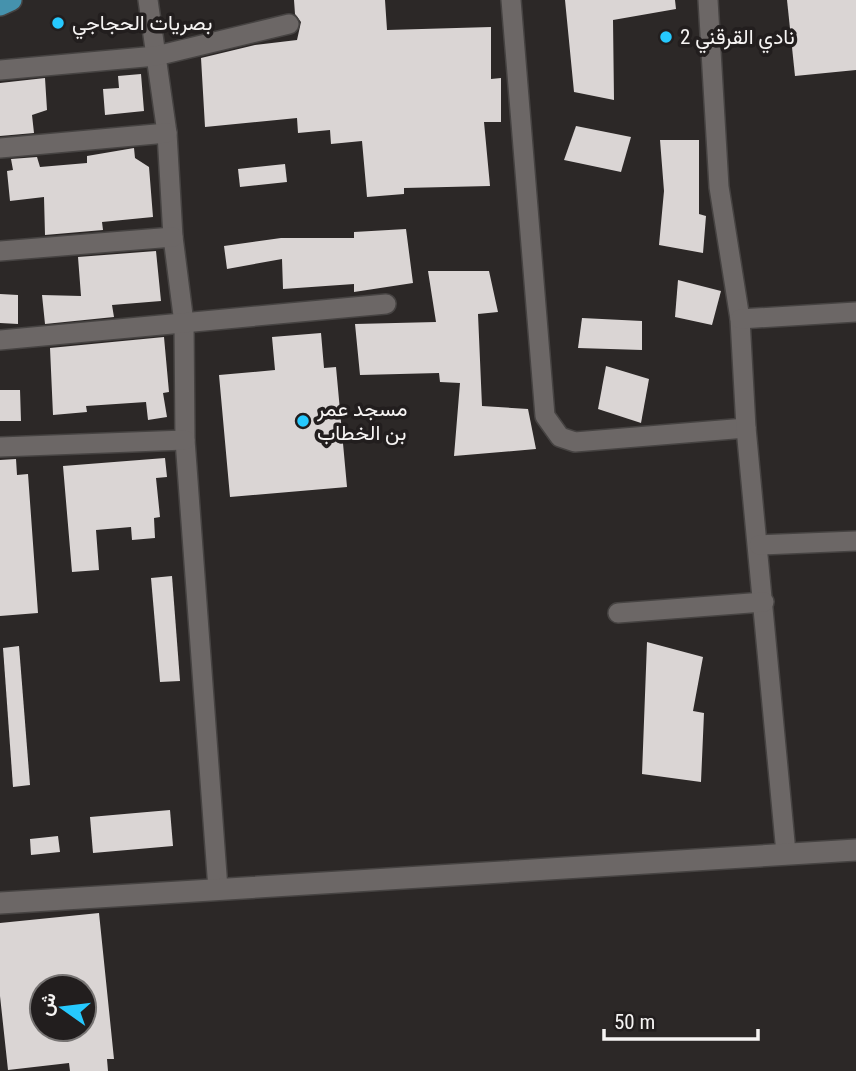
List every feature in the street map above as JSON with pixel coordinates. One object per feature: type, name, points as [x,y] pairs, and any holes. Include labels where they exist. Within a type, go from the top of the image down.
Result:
[{"type":"main road","points":[[0,5],[11,0]]},
{"type":"street","points":[[148,0],[167,134],[173,237],[184,323],[185,440],[218,889]]},
{"type":"street","points":[[511,0],[545,416],[559,437],[575,442],[746,428]]},
{"type":"street","points":[[709,0],[719,187],[740,319],[746,428],[786,853]]},
{"type":"street","points":[[0,70],[156,56],[289,24]]},
{"type":"street","points":[[0,148],[167,134]]},
{"type":"street","points":[[0,251],[173,237]]},
{"type":"street","points":[[0,340],[386,304]]},
{"type":"street","points":[[740,319],[856,312]]},
{"type":"street","points":[[0,447],[185,440]]},
{"type":"street","points":[[759,545],[856,541]]},
{"type":"street","points":[[618,613],[764,602]]},
{"type":"street","points":[[0,903],[856,850]]},
{"type":"building","points":[[294,0],[385,0],[387,30],[491,27],[491,79],[501,78],[501,122],[484,122],[490,186],[404,188],[404,194],[367,197],[362,141],[331,144],[330,130],[298,133],[297,118],[205,127],[201,58],[255,45],[297,40],[301,22],[295,14]]},
{"type":"building","points":[[565,0],[675,0],[676,9],[613,20],[614,100],[574,92]]},
{"type":"building","points":[[787,0],[856,0],[856,70],[795,76]]},
{"type":"building","points":[[141,74],[144,111],[105,115],[103,89],[119,88],[118,76]]},
{"type":"building","points":[[45,78],[47,110],[32,115],[34,133],[0,136],[0,83]]},
{"type":"building","points":[[576,126],[631,137],[621,172],[564,160]]},
{"type":"building","points":[[660,140],[699,140],[699,214],[706,216],[703,253],[659,245],[664,191]]},
{"type":"building","points":[[134,148],[135,158],[149,167],[153,217],[102,222],[103,230],[45,235],[44,197],[10,201],[7,171],[13,170],[11,159],[37,157],[40,167],[87,163],[87,156]]},
{"type":"building","points":[[285,164],[287,182],[240,187],[238,169]]},
{"type":"building","points":[[406,229],[413,283],[354,292],[354,284],[283,289],[282,259],[227,269],[224,246],[281,238],[354,238],[354,232]]},
{"type":"building","points":[[156,251],[161,301],[112,305],[114,317],[45,324],[42,295],[81,296],[78,257]]},
{"type":"building","points":[[428,271],[489,271],[498,312],[478,314],[482,406],[528,409],[536,449],[454,456],[460,383],[440,382],[439,373],[360,375],[355,324],[436,322]]},
{"type":"building","points":[[678,280],[721,291],[712,325],[675,317]]},
{"type":"building","points":[[0,294],[18,295],[18,324],[0,323]]},
{"type":"building","points":[[582,318],[642,321],[642,350],[578,348]]},
{"type":"building","points":[[321,333],[324,368],[336,367],[347,487],[230,497],[219,375],[275,370],[272,337]]},
{"type":"building","points":[[164,337],[169,392],[163,393],[167,417],[148,420],[146,402],[86,406],[87,412],[53,415],[50,348]]},
{"type":"building","points":[[606,366],[649,379],[641,423],[598,409]]},
{"type":"building","points":[[0,390],[20,390],[21,421],[0,421]]},
{"type":"building","points":[[165,458],[167,477],[156,478],[160,517],[154,518],[155,538],[132,540],[131,527],[96,530],[99,570],[72,572],[63,466]]},
{"type":"building","points":[[16,459],[17,475],[28,474],[38,613],[0,616],[0,460]]},
{"type":"building","points":[[172,576],[180,681],[160,682],[151,578]]},
{"type":"building","points":[[647,642],[703,657],[693,711],[704,713],[701,782],[642,774]]},
{"type":"building","points":[[19,646],[30,785],[13,787],[3,648]]},
{"type":"building","points":[[170,810],[173,846],[93,853],[90,817]]},
{"type":"building","points":[[58,836],[60,852],[31,855],[30,839]]},
{"type":"building","points":[[99,913],[114,1059],[107,1059],[108,1071],[70,1071],[69,1063],[8,1070],[0,996],[0,923]]},
{"type":"place","name":"بصريات الحجاجي","points":[[58,23]]},
{"type":"place","name":"نادي القرقني 2","points":[[666,37]]},
{"type":"place","name":"مسجد عمر بن الخطاب","points":[[303,421]]}]
